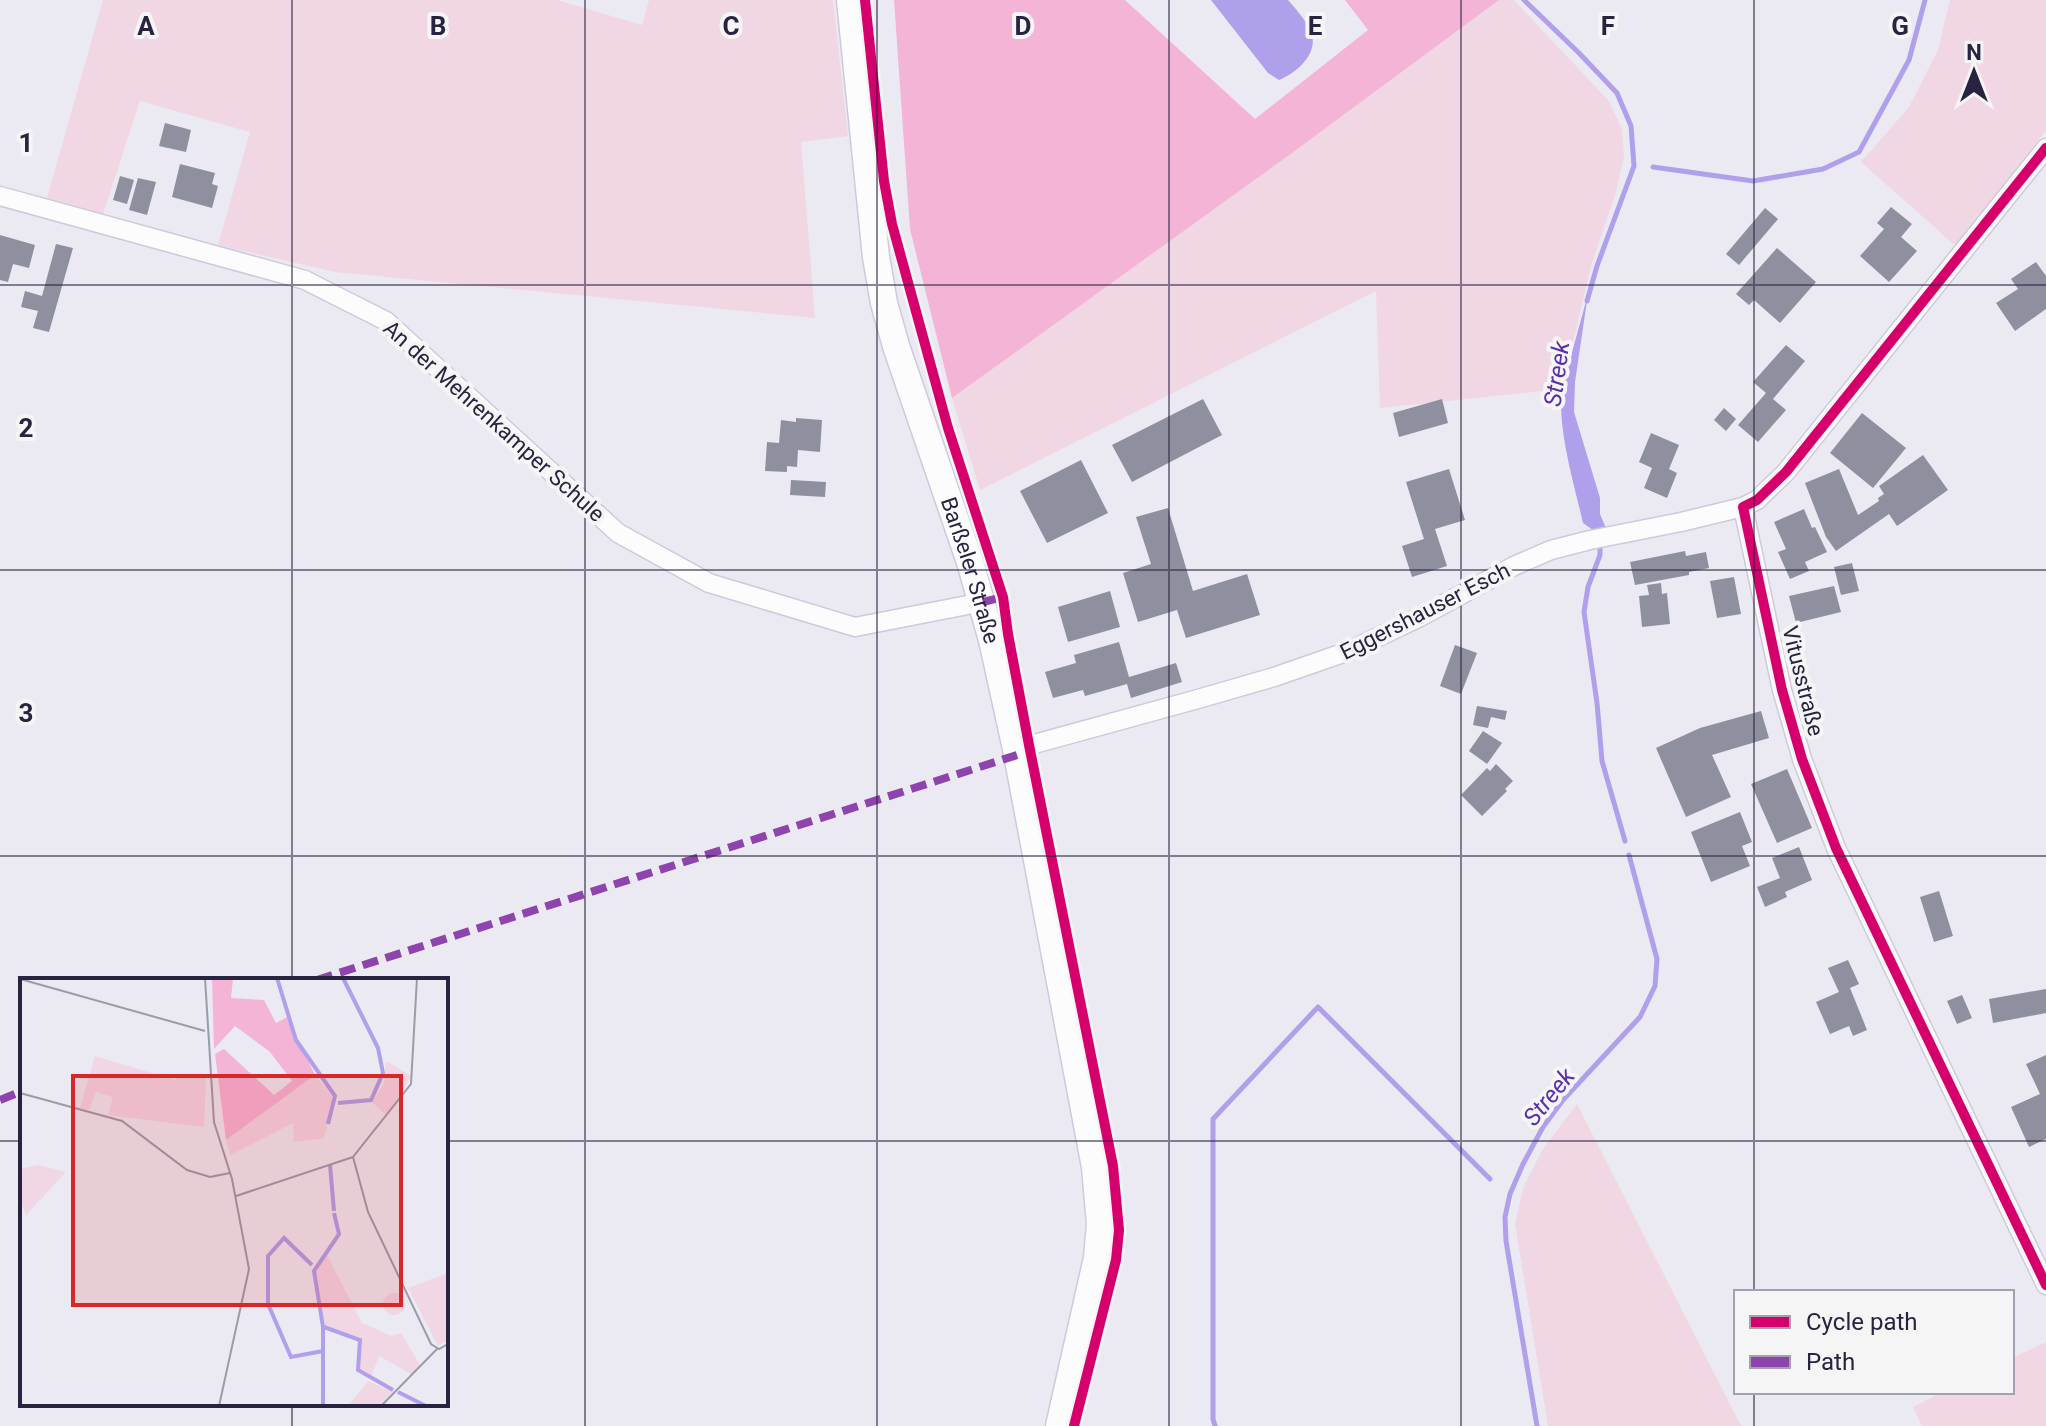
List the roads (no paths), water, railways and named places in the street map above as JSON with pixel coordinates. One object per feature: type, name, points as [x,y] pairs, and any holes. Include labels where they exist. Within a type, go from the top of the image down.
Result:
[{"type":"main road","name":"Barßeler Straße","points":[[850,0],[876,257],[884,303],[983,602],[1016,749],[1095,1167],[1099,1205],[1097,1258],[1059,1426]]},
{"type":"street","points":[[1743,507],[1757,500],[1786,472],[2046,148]]},
{"type":"street","name":"An der Mehrenkamper Schule","points":[[0,196],[305,280],[386,321],[618,533],[709,583],[855,627],[983,602]]},
{"type":"street","name":"Eggershauser Esch","points":[[1016,749],[1185,703],[1325,660],[1384,635],[1532,557],[1590,540],[1743,507]]},
{"type":"street","name":"Vitusstraße","points":[[1743,507],[1782,690],[1802,759],[1836,848],[2046,1285]]},
{"type":"waterway","name":"Streek","points":[[1524,0],[1617,93],[1631,126],[1634,166],[1587,301]]},
{"type":"waterway","points":[[1653,167],[1753,181],[1823,169],[1859,152],[1909,60],[1925,0]]},
{"type":"waterway","name":"Streek","points":[[1600,541],[1600,555],[1588,587],[1584,612],[1602,761],[1625,841]]},
{"type":"waterway","name":"Streek","points":[[1537,1426],[1506,1241],[1505,1217],[1510,1194],[1543,1127],[1563,1100],[1640,1017],[1655,986],[1657,959],[1629,855]]},
{"type":"waterway","points":[[1215,1426],[1213,1119],[1318,1007],[1490,1179]]}]
